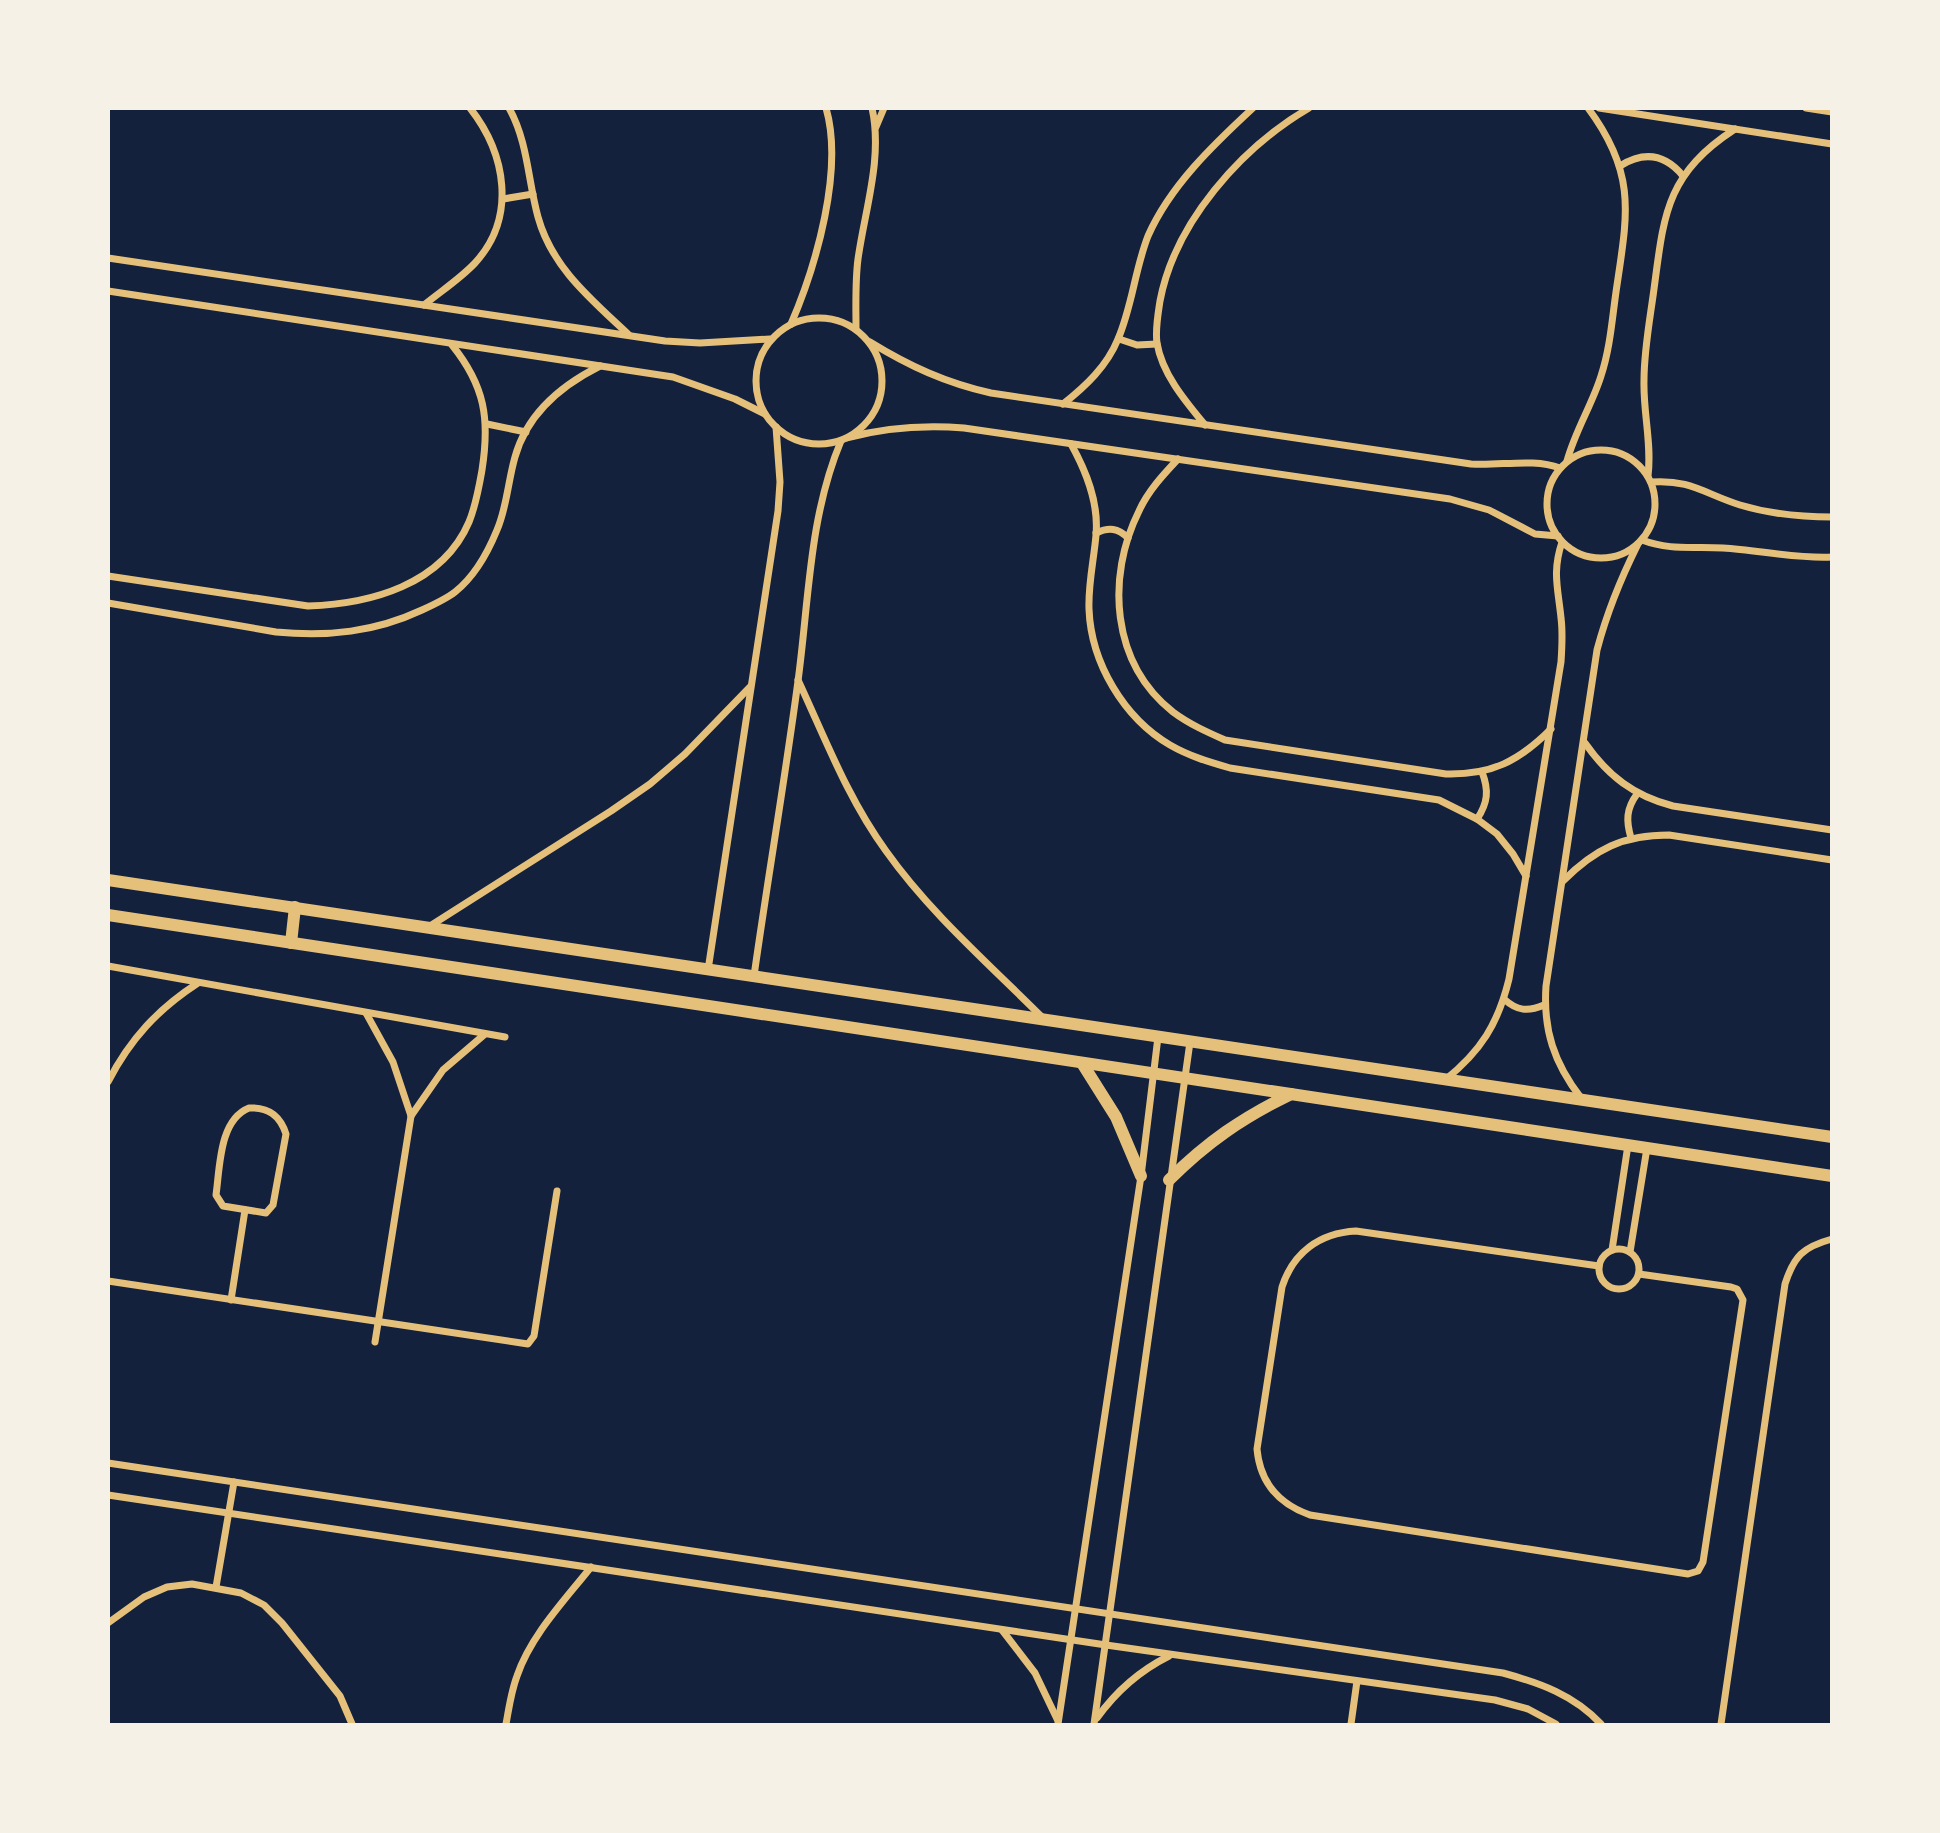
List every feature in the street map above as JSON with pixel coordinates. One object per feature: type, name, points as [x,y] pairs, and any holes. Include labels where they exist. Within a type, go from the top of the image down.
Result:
[{"type":"street","points":[[424,304],[475,263],[489,244],[499,223],[503,199],[498,169],[489,139],[470,108]]},
{"type":"street","points":[[509,108],[523,141],[539,221],[550,246],[564,269],[582,290],[630,335]]},
{"type":"street","points":[[790,324],[810,277],[832,171],[833,147],[826,108]]},
{"type":"street","points":[[856,329],[858,259],[875,155],[876,128],[872,108]]},
{"type":"street","points":[[876,128],[884,108]]},
{"type":"street","points":[[1063,404],[1086,386],[1119,339],[1138,265],[1163,208],[1181,182],[1253,108]]},
{"type":"street","points":[[1206,426],[1185,401],[1168,374],[1157,344],[1158,312],[1164,282],[1174,252],[1189,225],[1208,200],[1254,148],[1284,123],[1309,108]]},
{"type":"street","points":[[1567,461],[1595,394],[1607,355],[1628,216],[1620,166],[1612,145],[1588,108]]},
{"type":"street","points":[[1599,108],[1832,144]]},
{"type":"street","points":[[1806,108],[1832,112]]},
{"type":"street","points":[[1580,1098],[1565,1078],[1554,1055],[1546,1031],[1544,1006],[1600,638],[1621,579],[1650,527],[1655,512],[1645,404],[1645,359],[1663,222],[1671,198],[1683,176],[1715,142],[1735,129]]},
{"type":"street","points":[[1620,166],[1632,158],[1661,157],[1674,165],[1683,176]]},
{"type":"street","points":[[503,199],[533,194]]},
{"type":"street","points":[[108,258],[630,335],[700,343],[770,339]]},
{"type":"street","points":[[108,291],[673,377],[705,387],[765,414]]},
{"type":"street","points":[[1560,468],[1539,462],[1471,464],[991,393],[927,374],[870,342],[856,329],[841,321],[824,317],[807,318],[790,324],[770,339],[762,353],[756,376],[758,400],[765,414],[775,427],[806,443],[824,444],[875,431],[934,426],[1450,499],[1489,510],[1535,534],[1560,539]]},
{"type":"street","points":[[1119,339],[1137,345],[1157,344]]},
{"type":"street","points":[[754,976],[798,680],[820,502],[828,471],[844,439],[863,427],[874,413],[881,396],[883,377],[879,359],[870,342]]},
{"type":"street","points":[[108,576],[308,606],[353,602],[396,590],[417,580],[438,565],[456,545],[469,523],[477,498],[487,424],[484,402],[466,362],[452,344]]},
{"type":"street","points":[[108,603],[303,635],[357,631],[408,616],[455,592],[487,551],[498,528],[516,456],[526,432],[540,411],[558,392],[578,377],[600,366]]},
{"type":"street","points":[[487,424],[526,432]]},
{"type":"street","points":[[708,970],[778,510],[780,482],[775,427]]},
{"type":"street","points":[[1071,444],[1090,486],[1095,509],[1096,533],[1089,610],[1094,642],[1105,672],[1122,700],[1143,725],[1169,745],[1198,760],[1230,768],[1439,800],[1477,819],[1497,834],[1526,876]]},
{"type":"street","points":[[1832,517],[1773,513],[1738,504],[1686,483],[1650,479],[1639,464],[1626,455],[1611,450],[1588,452],[1567,461],[1552,480],[1547,509],[1550,523],[1560,539],[1576,551],[1592,557],[1608,558],[1624,553],[1640,542],[1678,549],[1719,547],[1832,557]]},
{"type":"street","points":[[1178,459],[1157,482],[1140,509],[1128,538],[1119,577],[1118,607],[1123,637],[1134,665],[1151,690],[1172,711],[1189,723],[1225,740],[1446,774],[1482,772],[1508,763],[1531,749],[1551,729]]},
{"type":"street","points":[[1096,533],[1113,529],[1128,538]]},
{"type":"street","points":[[1445,1080],[1465,1064],[1482,1045],[1495,1023],[1504,999],[1551,729],[1562,640],[1555,578],[1560,539]]},
{"type":"street","points":[[798,680],[859,809],[885,849],[914,888],[1046,1021]]},
{"type":"street","points":[[429,927],[650,784],[710,729],[750,686]]},
{"type":"street","points":[[1584,742],[1607,771],[1637,793],[1673,806],[1832,830]]},
{"type":"street","points":[[1477,819],[1487,797],[1482,772]]},
{"type":"street","points":[[1631,838],[1627,814],[1637,793]]},
{"type":"street","points":[[1562,882],[1582,862],[1605,847],[1631,838],[1669,835],[1832,860]]},
{"type":"street","points":[[108,880],[1832,1137]]},
{"type":"street","points":[[291,943],[295,907]]},
{"type":"street","points":[[108,915],[1832,1176]]},
{"type":"street","points":[[108,966],[505,1037]]},
{"type":"street","points":[[108,1082],[124,1053],[145,1026],[161,1009],[199,982]]},
{"type":"street","points":[[1504,999],[1523,1011],[1544,1006]]},
{"type":"street","points":[[366,1013],[393,1062],[411,1116]]},
{"type":"street","points":[[375,1342],[411,1116],[443,1070],[485,1034]]},
{"type":"street","points":[[1059,1723],[1141,1176],[1158,1037]]},
{"type":"street","points":[[1094,1723],[1189,1042]]},
{"type":"street","points":[[1082,1063],[1116,1117],[1141,1176]]},
{"type":"street","points":[[1169,1180],[1196,1153],[1225,1130],[1257,1110],[1291,1094]]},
{"type":"street","points":[[259,1108],[268,1110],[283,1124],[286,1144],[272,1208],[266,1213],[245,1210],[223,1206],[216,1195],[227,1127],[239,1112],[259,1108]]},
{"type":"street","points":[[1612,1250],[1628,1145]]},
{"type":"street","points":[[1630,1252],[1647,1148]]},
{"type":"street","points":[[108,1282],[525,1344],[531,1342],[557,1191]]},
{"type":"street","points":[[231,1300],[245,1210]]},
{"type":"street","points":[[1599,1266],[1356,1231],[1330,1235],[1319,1240],[1299,1255],[1282,1287],[1258,1448],[1261,1471],[1266,1482],[1285,1503],[1310,1515],[1688,1574],[1698,1571],[1703,1562],[1742,1300],[1737,1289],[1731,1287],[1639,1274]]},
{"type":"street","points":[[1721,1724],[1785,1284],[1791,1264],[1809,1246],[1832,1239]]},
{"type":"street","points":[[1612,1250],[1630,1252],[1638,1262],[1639,1274],[1633,1285],[1616,1290],[1601,1280],[1599,1266],[1606,1254],[1612,1250]]},
{"type":"street","points":[[108,1463],[1503,1674],[1535,1682],[1566,1696],[1601,1724]]},
{"type":"street","points":[[216,1587],[234,1482]]},
{"type":"street","points":[[108,1495],[1171,1655],[1495,1700],[1528,1709],[1556,1724]]},
{"type":"street","points":[[506,1724],[511,1695],[525,1657],[535,1639],[591,1567]]},
{"type":"street","points":[[108,1623],[144,1597],[167,1587],[191,1584],[241,1592],[264,1605],[282,1623],[340,1696],[352,1724]]},
{"type":"street","points":[[1002,1629],[1035,1673],[1059,1723]]},
{"type":"street","points":[[1094,1723],[1127,1682],[1171,1655]]},
{"type":"street","points":[[1351,1724],[1357,1681]]}]
